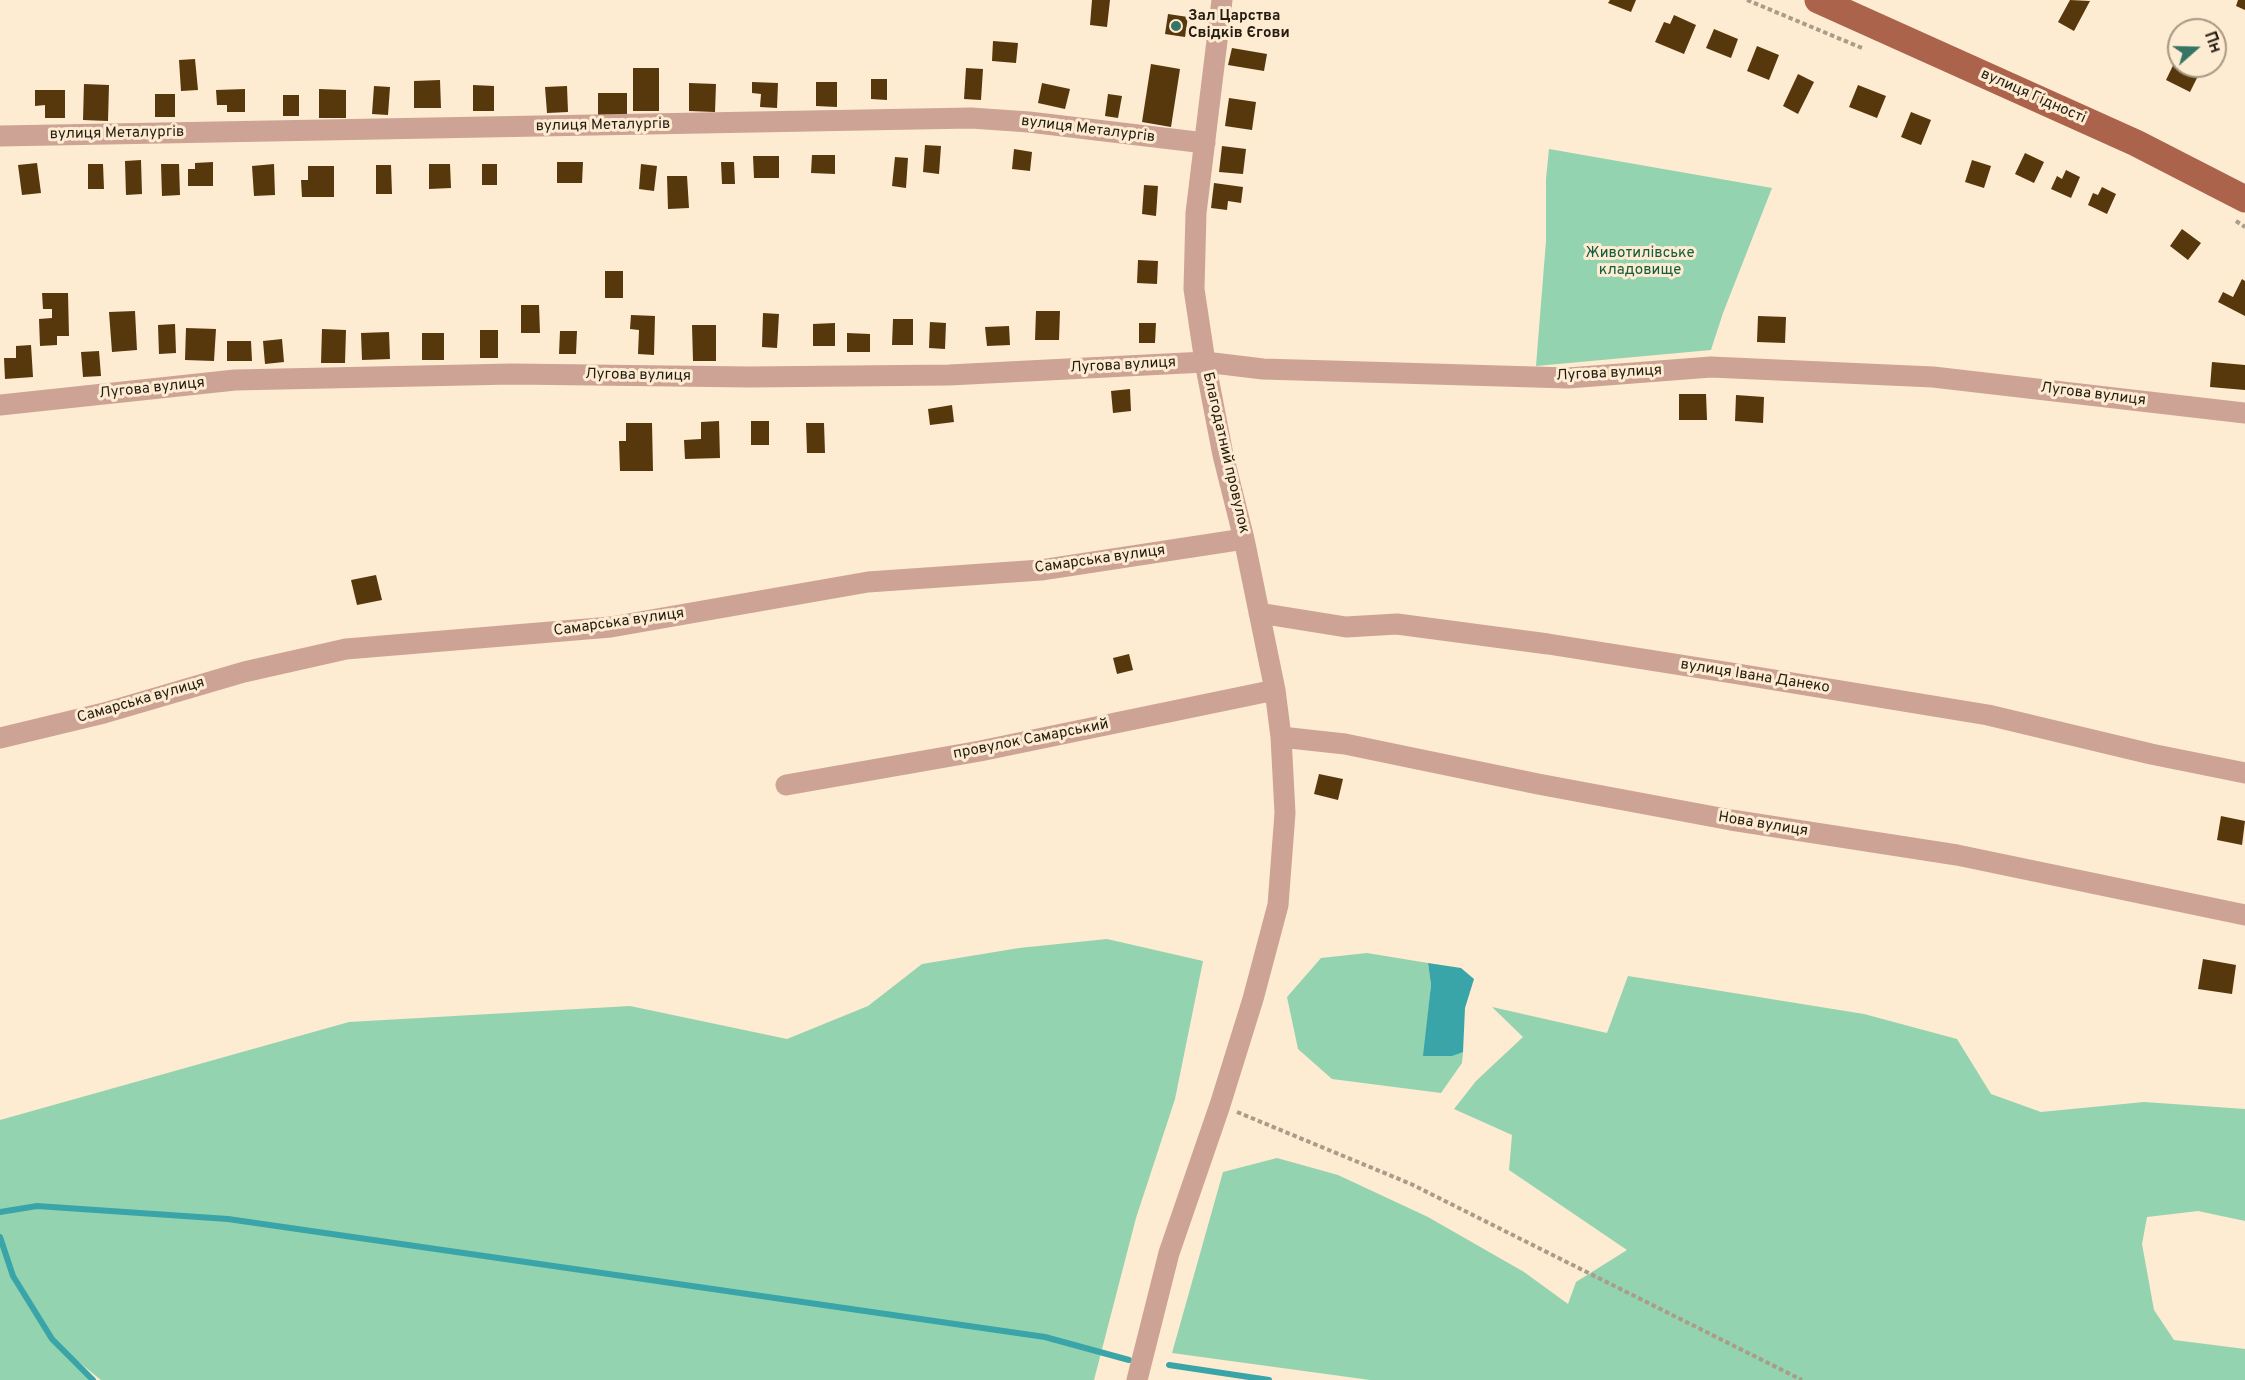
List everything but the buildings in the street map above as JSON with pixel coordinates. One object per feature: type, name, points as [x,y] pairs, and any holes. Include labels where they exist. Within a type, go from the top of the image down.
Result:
[{"type":"main road","name":"вулиця Гідності","points":[[1818,0],[2136,143],[2245,199]]},
{"type":"street","name":"Благодатний провулок","points":[[1137,1380],[1169,1253],[1220,1105],[1253,999],[1278,905],[1285,813],[1281,737],[1275,690],[1204,362],[1194,289],[1196,213],[1222,0]]},
{"type":"street","name":"вулиця Металургів","points":[[0,135],[971,118],[1029,122],[1205,143]]},
{"type":"street","name":"Лугова вулиця","points":[[0,405],[234,380],[512,374],[750,377],[949,375],[1204,362],[1263,369],[1568,378],[1711,367],[1933,376],[2245,412]]},
{"type":"street","name":"Самарська вулиця","points":[[0,738],[104,713],[244,672],[346,649],[611,627],[868,582],[1041,570],[1244,539]]},
{"type":"street","name":"вулиця Івана Данеко","points":[[1259,613],[1346,627],[1397,624],[1548,644],[1738,674],[1988,715],[2151,754],[2245,773]]},
{"type":"street","name":"провулок Самарський","points":[[786,785],[980,751],[1275,690]]},
{"type":"street","name":"Нова вулиця","points":[[1281,737],[1345,744],[1731,820],[1957,855],[2245,915]]},
{"type":"path","points":[[1220,1105],[1411,1184],[1802,1380]]},
{"type":"green space","name":"Животилівське кладовище","points":[[1549,149],[1772,188],[1723,313],[1711,350],[1536,366],[1546,241],[1546,179]]},
{"type":"green space","points":[[1107,939],[1203,961],[1175,1099],[1136,1218],[1094,1380],[101,1380],[59,1346],[93,1380],[0,1380],[0,1120],[349,1022],[630,1006],[787,1039],[868,1006],[922,964],[1019,948]]},
{"type":"green space","points":[[1367,953],[1428,963],[1431,985],[1424,1056],[1463,1052],[1462,1063],[1441,1093],[1332,1079],[1298,1049],[1287,997],[1321,958]]},
{"type":"green space","points":[[1628,976],[1864,1014],[1957,1039],[1991,1094],[2041,1112],[2144,1102],[2245,1109],[2245,1221],[2198,1211],[2147,1217],[2142,1244],[2154,1310],[2174,1340],[2245,1349],[2245,1380],[1370,1380],[1172,1353],[1223,1172],[1277,1158],[1338,1175],[1428,1217],[1524,1272],[1568,1304],[1576,1282],[1627,1250],[1509,1170],[1512,1135],[1454,1109],[1476,1081],[1523,1037],[1492,1007],[1607,1033]]},
{"type":"water","points":[[1428,963],[1461,968],[1474,979],[1465,1008],[1463,1052],[1452,1056],[1423,1056],[1431,985]]},
{"type":"waterway","points":[[0,1212],[37,1206],[228,1219],[1045,1337],[1129,1360]]},
{"type":"waterway","points":[[0,1237],[13,1276],[52,1339],[93,1380]]},
{"type":"waterway","points":[[1169,1365],[1269,1380]]},
{"type":"place","name":"Зал Царства Свідків Єгови","points":[[1176,26]]}]
